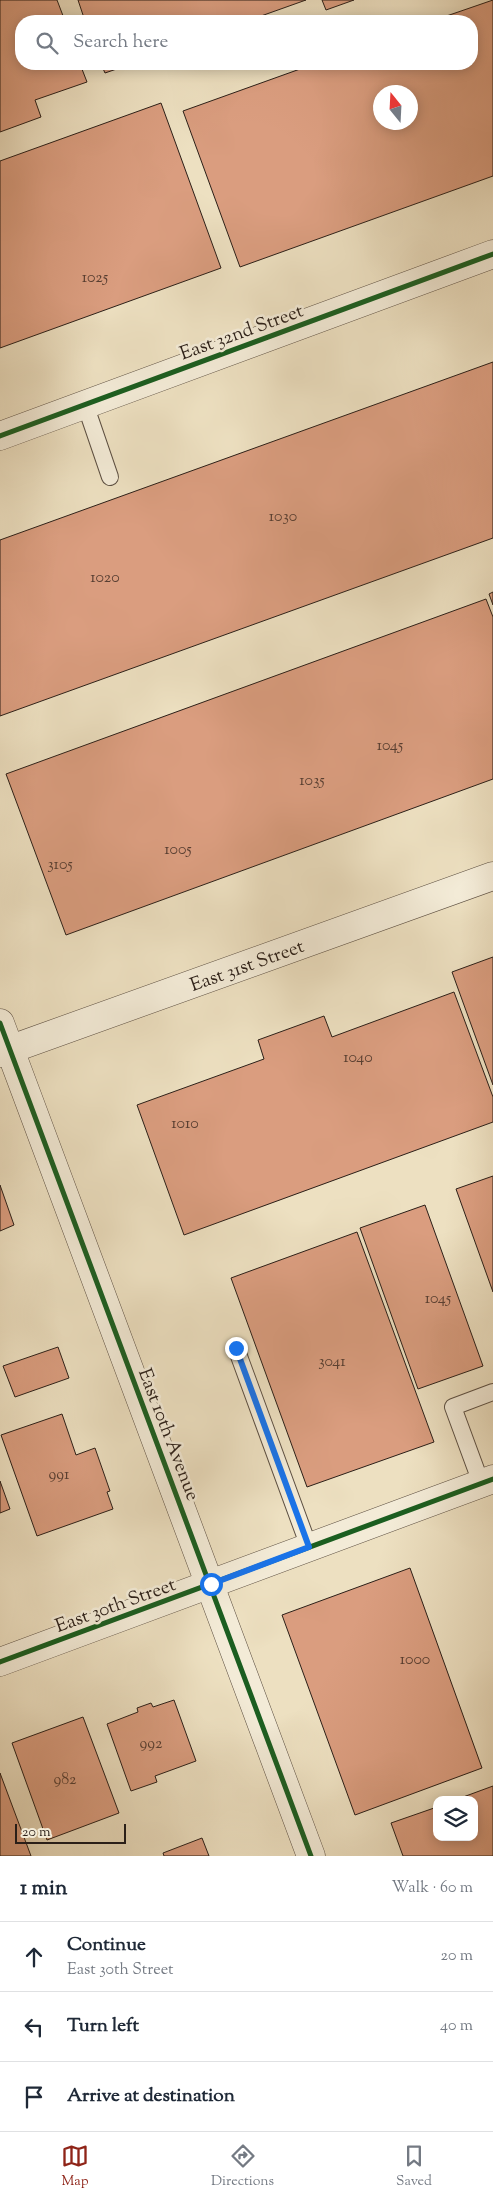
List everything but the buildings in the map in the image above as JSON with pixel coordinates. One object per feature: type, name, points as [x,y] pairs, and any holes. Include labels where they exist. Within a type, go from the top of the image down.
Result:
[{"type":"street","name":"East 32nd Street","points":[[0,436],[493,254]]},
{"type":"street","name":"East 31st Street","points":[[5,1051],[493,876]]},
{"type":"street","name":"East 10th Avenue","points":[[0,1023],[5,1051],[211,1584],[311,1856]]},
{"type":"street","name":"East 30th Street","points":[[0,1662],[487,1481]]},
{"type":"lane","points":[[85,404],[110,477]]},
{"type":"lane","points":[[236,1348],[309,1547]]},
{"type":"lane","points":[[487,1481],[453,1407],[493,1392]]},
{"type":"cycle path","points":[[0,436],[493,254]]},
{"type":"cycle path","points":[[0,1023],[311,1856]]},
{"type":"cycle path","points":[[0,1662],[493,1479]]},
{"type":"route","points":[[211,1584],[309,1547],[236,1348]]}]
